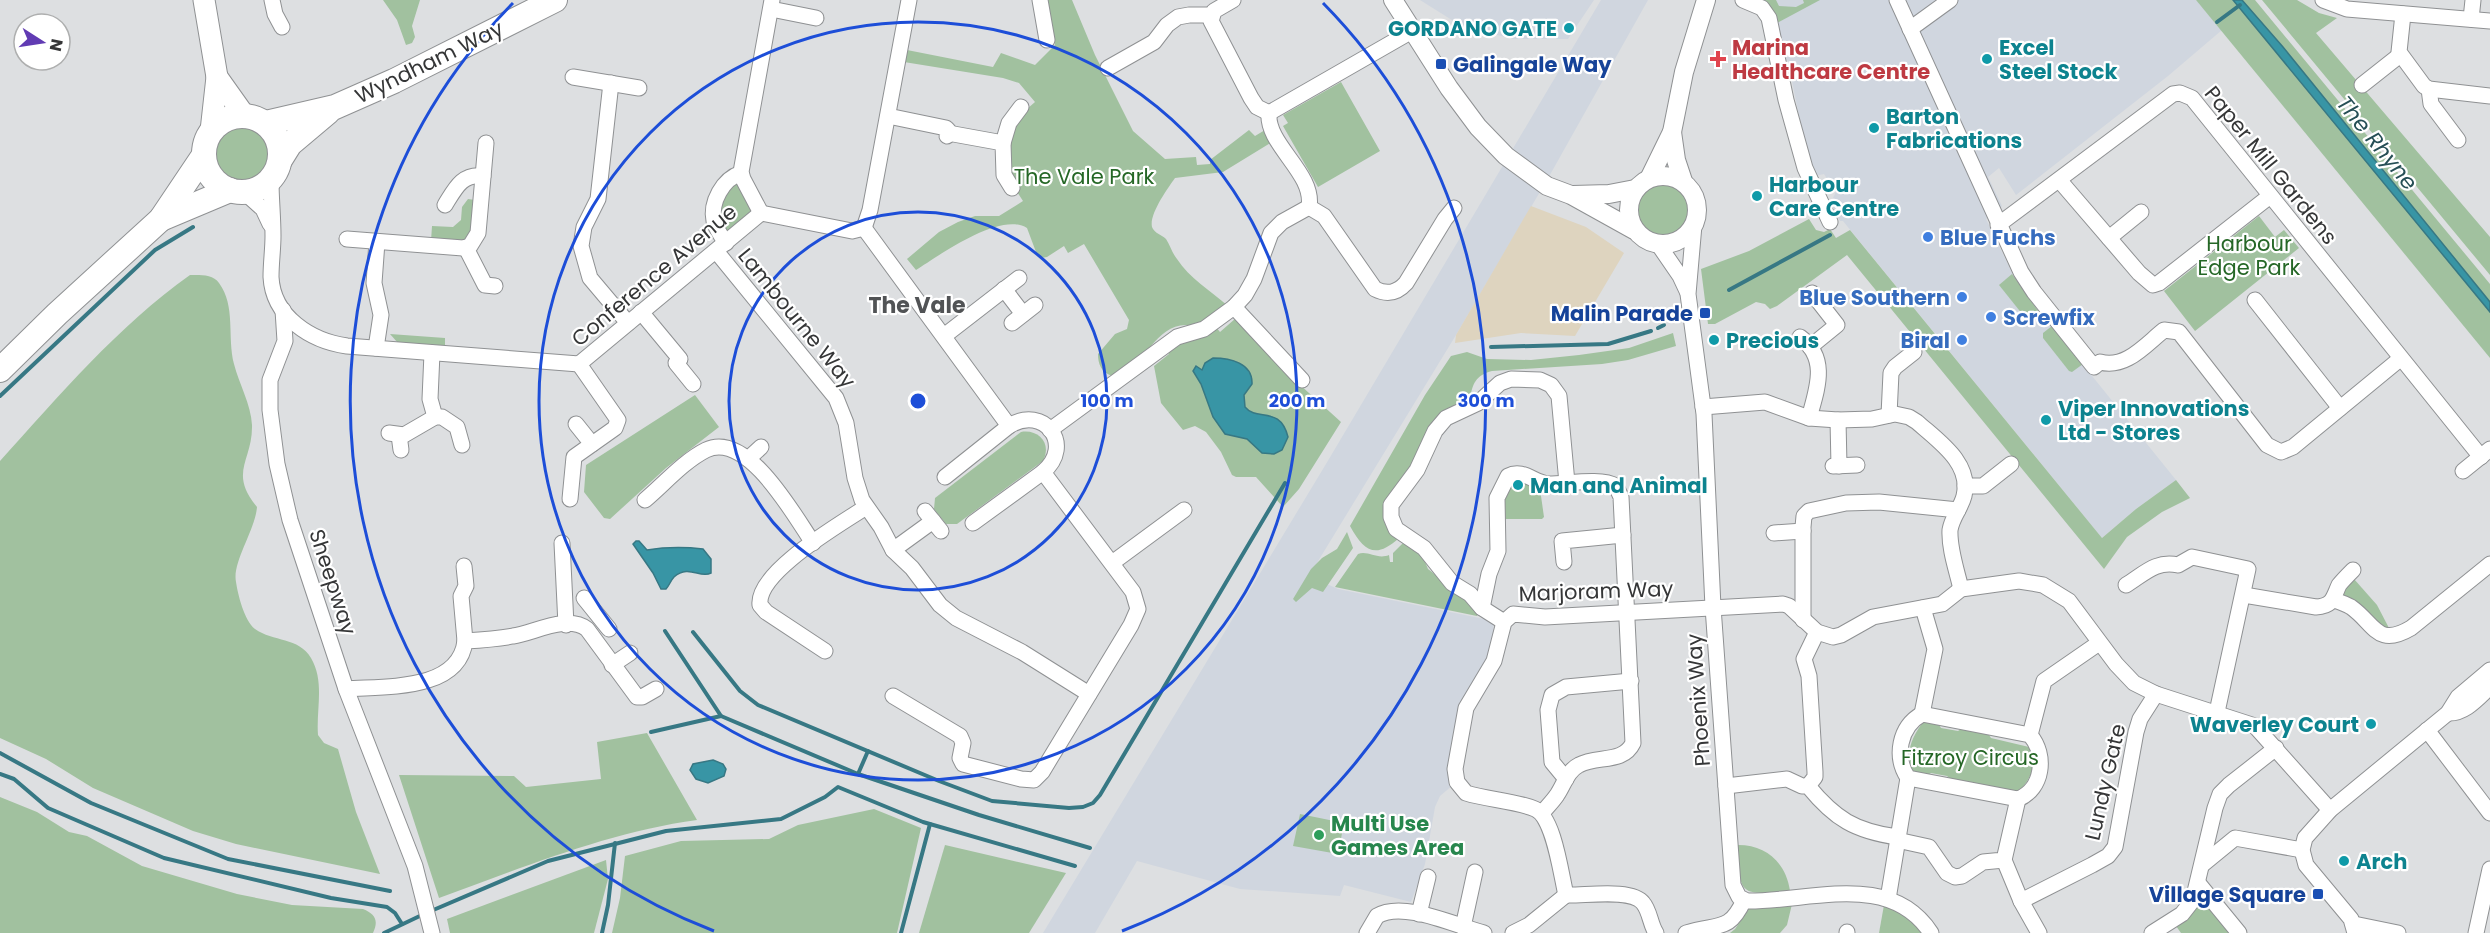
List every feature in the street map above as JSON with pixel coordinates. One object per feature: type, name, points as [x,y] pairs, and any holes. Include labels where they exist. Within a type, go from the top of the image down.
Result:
[{"type":"main road","points":[[204,0],[217,76],[216,104],[204,155],[207,169],[212,177],[221,186],[237,191]]},
{"type":"main road","name":"Wyndham Way","points":[[255,119],[335,107],[394,81],[555,0]]},
{"type":"main road","points":[[161,219],[237,191],[254,190],[276,170],[279,142],[276,134],[255,119],[217,76]]},
{"type":"main road","name":"Wyndham Way","points":[[276,170],[290,144],[335,107]]},
{"type":"main road","points":[[211,131],[226,119],[255,119]]},
{"type":"main road","points":[[0,370],[57,314],[161,219],[204,155]]},
{"type":"street","points":[[272,0],[275,14],[282,27]]},
{"type":"street","points":[[909,0],[870,210],[864,228],[1009,426]]},
{"type":"street","points":[[1040,0],[1047,40]]},
{"type":"street","points":[[1108,68],[1154,42],[1167,25],[1178,17],[1211,15],[1233,0]]},
{"type":"street","points":[[1393,0],[1461,104],[1478,127],[1506,156],[1547,186],[1571,195],[1634,230],[1649,241],[1658,244],[1679,240],[1688,234],[1697,216],[1695,196],[1683,181],[1676,160],[1672,132]]},
{"type":"street","points":[[1571,195],[1609,194],[1635,189],[1650,177],[1672,132],[1684,72],[1706,0]]},
{"type":"street","points":[[1743,0],[1762,8],[1769,18],[1786,100],[1805,168],[1830,222]]},
{"type":"street","points":[[1897,0],[1998,225],[2028,283],[2094,367],[2100,362],[2112,364],[2122,362],[2164,330],[2179,332],[2266,445],[2277,451],[2284,451],[2293,447],[2400,359]]},
{"type":"street","points":[[1910,29],[1950,0]]},
{"type":"street","points":[[2323,0],[2347,9],[2490,21]]},
{"type":"street","points":[[2471,19],[2473,0]]},
{"type":"street","points":[[761,213],[741,173],[772,4],[816,18]]},
{"type":"street","points":[[2403,14],[2398,48],[2400,56],[2424,86],[2490,96]]},
{"type":"street","points":[[1211,15],[1214,30],[1251,98],[1257,107],[1269,113]]},
{"type":"street","points":[[1269,113],[1412,31]]},
{"type":"street","points":[[2362,85],[2400,56]]},
{"type":"street","points":[[573,77],[639,88]]},
{"type":"street","points":[[611,83],[598,199],[584,226],[581,246],[590,278],[628,322]]},
{"type":"street","points":[[2429,88],[2431,104],[2458,140]]},
{"type":"street","name":"Paper Mill Gardens","points":[[1998,225],[2060,181],[2173,94],[2180,93],[2192,98],[2400,359],[2485,453],[2463,471]]},
{"type":"street","points":[[1002,178],[1004,143],[1009,123],[1021,106]]},
{"type":"street","points":[[1269,113],[1273,131],[1306,185],[1310,200],[1309,207]]},
{"type":"street","points":[[888,116],[946,128],[947,135],[1004,143]]},
{"type":"street","points":[[347,239],[466,248],[472,244],[477,236],[486,143]]},
{"type":"street","name":"Sheepway","points":[[276,170],[271,278],[276,298],[283,310],[285,341],[269,387],[275,455],[290,520],[346,689],[415,866],[432,933]]},
{"type":"street","name":"Lambourne Way","points":[[741,173],[728,181],[715,200],[714,222],[721,247],[836,398],[846,423],[856,484],[866,507],[893,550],[909,565],[950,614],[1022,652],[1089,694]]},
{"type":"street","points":[[445,205],[464,178],[472,175],[483,176]]},
{"type":"street","points":[[1650,177],[1672,176],[1683,181]]},
{"type":"street","points":[[2060,181],[2148,283],[2156,285],[2270,196]]},
{"type":"street","points":[[1634,230],[1628,209],[1635,189]]},
{"type":"street","name":"Sheepway","points":[[237,191],[263,209],[273,236]]},
{"type":"street","points":[[1309,207],[1324,216],[1375,289],[1387,293],[1406,283],[1454,208]]},
{"type":"street","points":[[1050,430],[1177,337],[1204,329],[1234,307],[1245,295],[1254,279],[1271,233],[1282,222],[1309,207]]},
{"type":"street","points":[[2109,238],[2141,212]]},
{"type":"street","name":"Conference Avenue","points":[[283,310],[312,337],[340,345],[579,364],[761,213],[852,231],[864,228]]},
{"type":"street","name":"Phoenix Way","points":[[1694,225],[1688,294],[1704,407],[1713,607],[1733,885],[1736,893],[1744,900]]},
{"type":"street","points":[[376,348],[381,315],[374,283],[377,242]]},
{"type":"street","name":"Phoenix Way","points":[[1658,244],[1680,276],[1688,294]]},
{"type":"street","points":[[466,248],[485,285],[495,286]]},
{"type":"street","points":[[944,336],[1019,278]]},
{"type":"street","points":[[1004,289],[1024,314]]},
{"type":"street","points":[[1809,418],[1820,371],[1816,357],[1805,342],[1837,325],[1812,293]]},
{"type":"street","points":[[2255,300],[2340,408]]},
{"type":"street","points":[[1234,307],[1302,380]]},
{"type":"street","points":[[641,312],[680,359],[676,363],[693,384]]},
{"type":"street","points":[[1889,415],[1891,373],[1914,352]]},
{"type":"street","points":[[432,353],[430,399],[435,417]]},
{"type":"street","points":[[570,499],[573,460],[615,428],[618,418],[579,364]]},
{"type":"street","points":[[1504,622],[1482,608],[1470,594],[1448,579],[1430,554],[1404,536],[1392,520],[1391,505],[1417,470],[1437,426],[1457,411],[1478,403],[1504,381],[1528,379],[1548,383],[1556,390],[1559,396],[1567,483]]},
{"type":"street","points":[[1704,407],[1765,402],[1809,418],[1876,419],[1889,415],[1906,416],[1917,422],[1958,461],[1965,486],[1963,500],[1952,520],[1950,535],[1961,589]]},
{"type":"street","points":[[396,439],[435,417],[446,418],[457,427],[462,444]]},
{"type":"street","points":[[945,477],[1009,426],[1025,420],[1035,420],[1050,430],[1056,438],[1057,450],[1054,461],[1043,472],[973,523]]},
{"type":"street","points":[[1838,420],[1836,466],[1857,465]]},
{"type":"street","points":[[576,424],[592,444]]},
{"type":"street","points":[[645,500],[708,449],[721,447],[738,451],[778,492],[813,543]]},
{"type":"street","points":[[748,459],[761,447]]},
{"type":"street","points":[[1965,486],[1983,486],[2011,465]]},
{"type":"street","points":[[893,696],[960,736],[963,741],[960,760],[968,766],[1032,780],[1039,776],[1137,612],[1135,596],[1043,472]]},
{"type":"street","points":[[1482,608],[1489,574],[1498,551],[1497,498],[1508,476],[1518,473],[1543,483],[1605,482],[1616,486],[1622,497],[1634,739],[1631,748],[1622,755],[1578,765],[1542,813],[1547,820],[1566,895]]},
{"type":"street","points":[[1803,620],[1803,531],[1804,516],[1809,511],[1846,504],[1879,502],[1958,510]]},
{"type":"street","points":[[825,651],[766,612],[760,602],[762,593],[773,576],[813,543],[866,507]]},
{"type":"street","points":[[1112,563],[1184,510]]},
{"type":"street","points":[[1155,511],[1165,524]]},
{"type":"street","points":[[893,550],[933,521]]},
{"type":"street","points":[[1774,534],[1803,531]]},
{"type":"street","points":[[1564,562],[1562,541],[1623,535]]},
{"type":"street","points":[[562,543],[566,625]]},
{"type":"street","points":[[2126,585],[2157,565],[2167,562],[2178,566],[2192,557],[2247,568],[2249,572],[2217,712]]},
{"type":"street","points":[[2334,600],[2350,606],[2377,632],[2397,636],[2411,628],[2490,564]]},
{"type":"street","points":[[346,689],[429,681],[453,665],[463,651],[465,641],[461,596],[472,586],[464,566]]},
{"type":"street","points":[[2244,595],[2316,607],[2325,606],[2334,600],[2339,586],[2353,570]]},
{"type":"street","points":[[1808,786],[1815,777],[1815,771],[1809,676],[1804,659],[1817,632],[1836,637],[1873,617],[1942,604],[1961,589],[2019,581],[2043,585],[2069,601],[2128,679],[2156,694],[2255,726],[2330,810]]},
{"type":"street","points":[[584,598],[609,629]]},
{"type":"street","name":"Marjoram Way","points":[[1542,813],[1529,807],[1466,793],[1455,779],[1455,766],[1466,708],[1494,661],[1504,622],[1513,614],[1545,617],[1783,604],[1789,606],[1817,632]]},
{"type":"street","points":[[1888,898],[1908,778],[1901,763],[1900,745],[1909,725],[1922,714],[1935,648],[1923,608]]},
{"type":"street","points":[[586,628],[596,613]]},
{"type":"street","points":[[465,641],[515,636],[541,627],[579,625],[586,628],[637,697],[642,697],[656,689]]},
{"type":"street","points":[[2030,735],[2044,681],[2099,643]]},
{"type":"street","points":[[612,665],[630,653]]},
{"type":"street","points":[[2398,933],[2354,929],[2306,865],[2302,850],[2309,831],[2330,810],[2448,713],[2458,697],[2490,670]]},
{"type":"street","points":[[1566,779],[1552,762],[1548,710],[1550,698],[1557,690],[1566,687],[1631,681]]},
{"type":"street","points":[[2448,713],[2465,708],[2490,687]]},
{"type":"street","name":"Lundy Gate","points":[[2021,901],[2112,852],[2122,814],[2136,732],[2156,694]]},
{"type":"street","points":[[1922,714],[2030,735],[2039,749],[2040,772],[2032,788],[2018,799],[2004,860],[2021,901],[2039,933]]},
{"type":"street","points":[[2427,730],[2487,803]]},
{"type":"street","points":[[2152,933],[2187,908],[2198,883],[2214,808],[2220,794],[2276,748]]},
{"type":"street","points":[[1908,778],[2018,799]]},
{"type":"street","points":[[1726,786],[1787,779],[1802,786],[1808,786],[1829,810],[1844,822],[1865,832],[1897,838],[1930,848],[1947,873],[1955,877],[1962,876],[1983,862],[2004,860]]},
{"type":"street","points":[[2202,865],[2231,840],[2240,837],[2302,850]]},
{"type":"street","points":[[2476,933],[2490,869]]},
{"type":"street","points":[[1463,927],[1475,872]]},
{"type":"street","points":[[1419,914],[1428,877]]},
{"type":"street","points":[[2198,883],[2239,933]]},
{"type":"street","points":[[1513,933],[1542,915],[1566,895],[1621,894],[1638,897],[1645,906],[1656,933]]},
{"type":"street","points":[[1686,933],[1701,930],[1724,930],[1736,919],[1744,900],[1849,894],[1888,898],[1900,903],[1918,917],[1931,933]]},
{"type":"street","points":[[1367,933],[1372,921],[1386,911],[1419,914],[1484,933]]},
{"type":"shaded area","points":[[1420,0],[1594,0],[1568,39],[1514,39],[1463,27]]},
{"type":"shaded area","points":[[1601,0],[1648,0],[1551,173],[1456,335],[1309,576],[1338,589],[1494,621],[1492,642],[1485,670],[1471,691],[1453,785],[1440,796],[1435,807],[1425,864],[1411,902],[1344,885],[1340,896],[1240,889],[1137,861],[1095,933],[1043,933],[1326,464]]},
{"type":"shaded area","points":[[1762,0],[2196,0],[2222,30],[2168,76],[2016,195],[1999,168],[1988,177],[2002,206],[1986,219],[2017,283],[2176,480],[2136,509],[2102,538],[1843,221],[1840,221],[1829,200],[1832,200],[1836,192],[1824,174],[1815,176],[1805,146],[1788,61],[1782,56]]},
{"type":"shaded area","points":[[1531,206],[1586,227],[1624,253],[1575,336],[1521,333],[1455,343],[1456,335]]},
{"type":"green space","points":[[383,0],[420,0],[412,26],[415,37],[412,43],[406,45],[397,20]]},
{"type":"green space","name":"The Vale Park","points":[[1048,0],[1072,0],[1095,55],[1133,131],[1165,159],[1196,157],[1197,165],[1210,164],[1210,160],[1249,130],[1255,136],[1265,130],[1272,142],[1223,172],[1175,178],[1168,188],[1153,215],[1153,229],[1166,239],[1182,266],[1228,306],[1198,327],[1183,325],[1171,329],[1142,355],[1112,376],[1101,367],[1098,354],[1115,334],[1127,329],[1129,320],[1084,244],[1068,253],[1064,246],[1047,257],[1041,258],[1036,252],[1027,228],[1015,224],[1002,225],[970,237],[916,270],[907,259],[939,232],[958,222],[975,216],[999,216],[1023,201],[1012,184],[1005,159],[1019,116],[1035,102],[1019,83],[1003,78],[904,62],[907,50],[993,67],[1001,53],[1035,65],[1055,45]]},
{"type":"green space","points":[[1761,0],[1776,0],[1779,6],[1796,7],[1804,3],[1803,0],[1820,0],[1777,23]]},
{"type":"green space","points":[[2196,0],[2233,0],[2490,312],[2490,358]]},
{"type":"green space","points":[[2242,0],[2255,0],[2490,284],[2490,302],[2283,47]]},
{"type":"green space","points":[[2262,0],[2297,0],[2319,13],[2337,18],[2316,33],[2490,237],[2490,275]]},
{"type":"green space","points":[[1341,82],[1380,151],[1318,187],[1283,126],[1288,123],[1283,115]]},
{"type":"green space","points":[[237,126],[247,126],[257,130],[265,138],[269,153],[265,168],[257,176],[247,180],[237,180],[227,176],[219,168],[215,158],[215,148],[219,138],[227,130]]},
{"type":"green space","points":[[736,181],[751,214],[727,232],[721,219],[722,205]]},
{"type":"green space","points":[[1663,183],[1673,185],[1682,191],[1688,200],[1690,210],[1688,220],[1682,229],[1673,235],[1663,237],[1653,235],[1644,229],[1638,220],[1636,210],[1638,200],[1644,191],[1653,185]]},
{"type":"green space","points":[[468,199],[475,200],[471,233],[465,241],[431,241],[432,226],[453,227],[461,220],[462,207]]},
{"type":"green space","name":"Harbour Edge Park","points":[[2259,216],[2275,237],[2284,230],[2299,248],[2195,331],[2164,291]]},
{"type":"green space","points":[[1809,219],[1816,230],[1824,232],[1830,229],[1836,238],[1850,230],[2102,538],[2136,509],[2176,480],[2190,498],[2162,512],[2127,537],[2104,569],[1847,255],[1777,306],[1770,309],[1765,304],[1756,302],[1715,324],[1708,324],[1701,269],[1749,251]]},
{"type":"green space","points":[[2012,274],[2041,315],[2031,322],[1999,285]]},
{"type":"green space","points":[[190,275],[213,278],[224,292],[228,302],[234,364],[251,417],[251,437],[243,475],[244,484],[257,507],[237,565],[237,587],[242,607],[255,629],[300,646],[311,658],[319,686],[318,735],[324,743],[338,749],[356,812],[380,874],[236,844],[193,831],[93,788],[46,759],[0,738],[0,461],[114,339],[138,316]]},
{"type":"green space","points":[[1236,318],[1277,364],[1341,422],[1299,489],[1283,507],[1256,477],[1232,475],[1221,452],[1206,432],[1195,426],[1183,430],[1161,403],[1154,366],[1169,354],[1168,349],[1216,327],[1220,332]]},
{"type":"green space","points":[[2052,326],[2083,364],[2072,372],[2043,338],[2043,333]]},
{"type":"green space","points":[[1673,333],[1676,346],[1628,360],[1602,364],[1492,371],[1482,375],[1472,389],[1470,400],[1451,407],[1438,420],[1421,454],[1392,497],[1399,538],[1384,549],[1371,550],[1355,535],[1350,526],[1425,395],[1451,356],[1467,352],[1487,359],[1531,360],[1629,348]]},
{"type":"green space","points":[[390,334],[445,338],[445,347],[398,343]]},
{"type":"green space","points":[[695,395],[719,427],[666,468],[610,519],[604,518],[584,492],[586,465]]},
{"type":"green space","points":[[1021,432],[1033,433],[1042,439],[1046,449],[1043,461],[957,524],[946,524],[934,509],[935,498]]},
{"type":"green space","points":[[1516,477],[1540,489],[1544,517],[1542,519],[1504,519],[1504,498]]},
{"type":"green space","points":[[1347,532],[1353,548],[1323,592],[1312,588],[1296,602],[1293,599],[1311,569],[1322,558],[1337,549]]},
{"type":"green space","points":[[1405,541],[1423,557],[1428,569],[1460,594],[1478,612],[1477,616],[1335,587],[1358,554],[1389,555],[1390,562],[1393,562],[1393,553]]},
{"type":"green space","points":[[2354,579],[2377,605],[2390,630],[2383,629],[2343,595],[2344,584]]},
{"type":"green space","name":"Fitzroy Circus","points":[[1925,720],[1938,723],[1941,728],[1958,731],[1964,727],[1987,732],[1991,738],[2029,747],[2033,765],[2027,781],[2019,792],[1981,784],[1976,787],[1954,782],[1947,776],[1931,773],[1926,776],[1913,773],[1909,752],[1916,732]]},
{"type":"green space","points":[[647,733],[697,820],[598,842],[439,898],[399,775],[514,776],[526,787],[601,779],[597,742]]},
{"type":"green space","points":[[0,797],[37,812],[69,832],[87,836],[142,866],[237,894],[292,905],[363,909],[375,918],[375,928],[373,933],[0,933]]},
{"type":"green space","points":[[874,809],[921,828],[897,933],[612,933],[620,898],[625,856],[681,841],[769,839],[798,825]]},
{"type":"green space","name":"Multi Use Games Area","points":[[1300,814],[1344,823],[1338,854],[1293,846]]},
{"type":"green space","points":[[945,845],[1066,873],[1029,933],[919,933]]},
{"type":"green space","points":[[1736,845],[1765,851],[1779,863],[1784,871],[1790,891],[1760,893],[1745,889],[1739,874]]},
{"type":"green space","points":[[606,860],[608,879],[594,933],[450,933],[447,919]]},
{"type":"green space","points":[[2200,897],[2234,933],[2181,933],[2176,926]]},
{"type":"green space","points":[[1792,904],[1787,925],[1780,933],[1730,933],[1750,907]]},
{"type":"green space","points":[[1884,905],[1904,914],[1924,933],[1879,933]]},
{"type":"water","points":[[2233,0],[2242,0],[2283,47],[2490,302],[2490,312]]},
{"type":"water","points":[[1213,358],[1239,363],[1249,371],[1252,384],[1244,395],[1245,407],[1256,414],[1274,417],[1280,421],[1288,437],[1282,450],[1274,454],[1262,453],[1247,439],[1225,434],[1213,417],[1201,384],[1193,371],[1196,366],[1202,370],[1205,363]]},
{"type":"water","points":[[639,541],[647,550],[703,549],[711,559],[711,573],[679,573],[666,589],[661,589],[633,544]]},
{"type":"water","points":[[713,760],[723,764],[726,769],[724,776],[708,783],[696,779],[690,770],[693,764]]},
{"type":"waterway","points":[[2217,22],[2240,5]]},
{"type":"waterway","points":[[0,396],[155,250],[193,227]]},
{"type":"waterway","points":[[1729,290],[1830,235]]},
{"type":"waterway","points":[[1658,328],[1664,325]]},
{"type":"waterway","points":[[1491,347],[1608,344],[1651,331]]},
{"type":"waterway","points":[[693,632],[740,691],[758,705],[992,801],[1069,808],[1083,807],[1093,803],[1100,795],[1285,483]]},
{"type":"waterway","points":[[665,631],[721,716],[858,774],[979,815],[1090,848]]},
{"type":"waterway","points":[[651,732],[721,716]]},
{"type":"waterway","points":[[858,774],[868,751]]},
{"type":"waterway","points":[[0,753],[91,803],[228,859],[390,891]]},
{"type":"waterway","points":[[0,774],[14,779],[48,808],[164,858],[331,898],[387,907],[395,913],[402,924]]},
{"type":"waterway","points":[[431,911],[548,861],[666,831],[781,819],[825,797],[838,787],[923,822],[1075,866]]},
{"type":"waterway","points":[[901,933],[930,824]]},
{"type":"waterway","points":[[602,933],[608,905],[615,843]]},
{"type":"waterway","points":[[384,933],[424,914]]},
{"type":"place","name":"GORDANO GATE","points":[[1569,28]]},
{"type":"place","name":"Marina Healthcare Centre","points":[[1718,59]]},
{"type":"place","name":"Excel Steel Stock","points":[[1987,59]]},
{"type":"place","name":"Galingale Way","points":[[1441,64]]},
{"type":"place","name":"Barton Fabrications","points":[[1874,128]]},
{"type":"place","name":"Harbour Care Centre","points":[[1757,196]]},
{"type":"place","name":"Blue Fuchs","points":[[1928,237]]},
{"type":"place","name":"Blue Southern","points":[[1962,297]]},
{"type":"place","name":"Malin Parade","points":[[1705,313]]},
{"type":"place","name":"Screwfix","points":[[1991,317]]},
{"type":"place","name":"Precious","points":[[1714,340]]},
{"type":"place","name":"Biral","points":[[1962,340]]},
{"type":"place","name":"Viper Innovations Ltd - Stores","points":[[2046,420]]},
{"type":"place","name":"Man and Animal","points":[[1518,485]]},
{"type":"place","name":"Waverley Court","points":[[2371,724]]},
{"type":"place","name":"Multi Use Games Area","points":[[1319,835]]},
{"type":"place","name":"Arch","points":[[2344,861]]},
{"type":"place","name":"Village Square","points":[[2318,894]]},
{"type":"district","name":"The Vale","points":[[917,305]]},
{"type":"water label","name":"The Rhyne","points":[[2377,143]]}]
